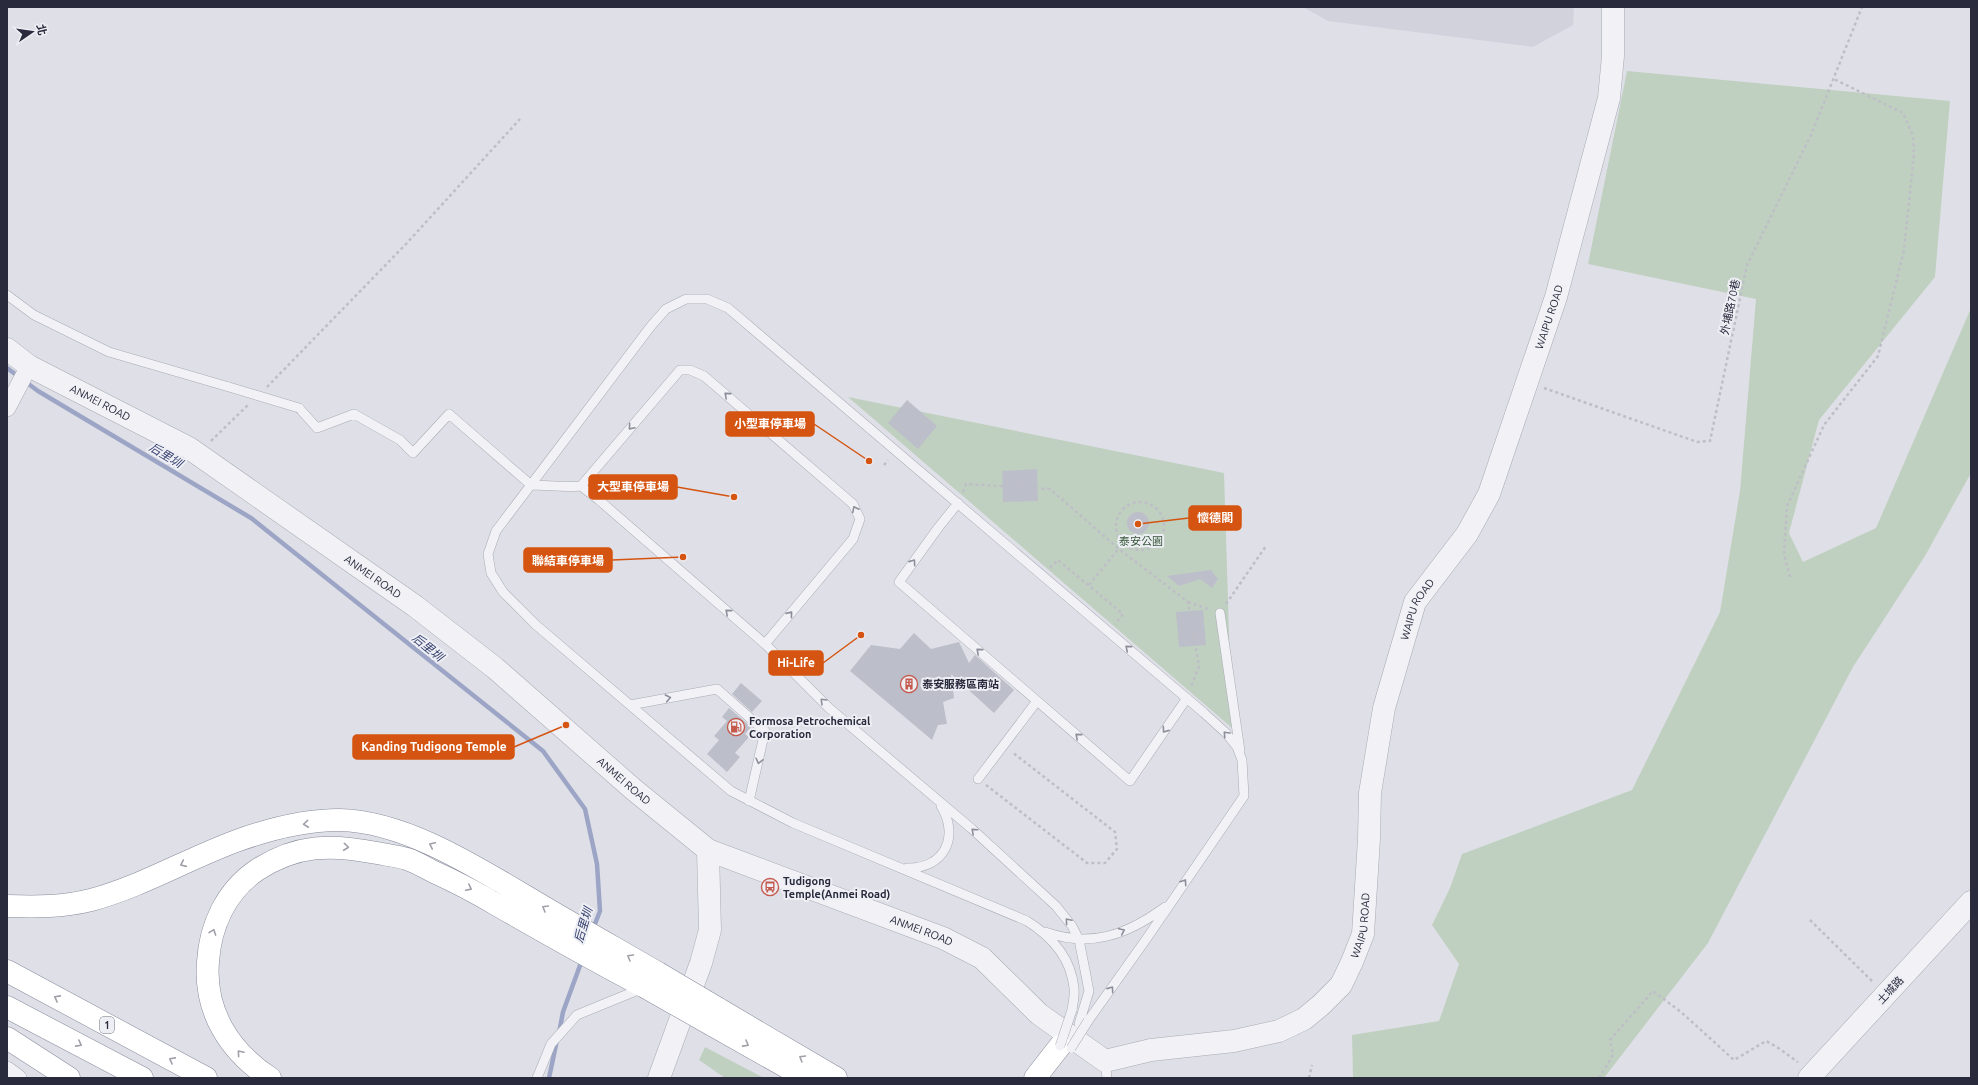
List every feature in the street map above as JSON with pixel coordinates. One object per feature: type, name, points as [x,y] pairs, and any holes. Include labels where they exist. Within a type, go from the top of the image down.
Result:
[{"type":"highway","points":[[7,906],[46,907],[91,900],[153,877],[239,840],[289,826],[339,820],[380,826],[431,844],[492,877],[575,937],[596,962],[652,980]]},
{"type":"highway","points":[[270,1078],[251,1066],[239,1053],[216,1017],[210,998],[207,978],[210,939],[225,903],[241,884],[252,874],[267,864],[286,855],[326,846],[346,847],[408,859],[575,937],[602,940],[652,980],[715,1016],[836,1078]]},
{"type":"highway","name":"1","points":[[7,971],[206,1078]]},
{"type":"highway","points":[[7,1006],[142,1078]]},
{"type":"highway","points":[[715,1016],[806,1078]]},
{"type":"highway","points":[[7,1038],[69,1078]]},
{"type":"highway","points":[[1035,1078],[1066,1047]]},
{"type":"highway","points":[[1048,1078],[1066,1047]]},
{"type":"street","name":"WAIPU ROAD","points":[[1106,1069],[1151,1050],[1234,1041],[1279,1030],[1304,1019],[1341,985],[1363,934],[1369,840],[1370,793],[1384,708],[1416,602],[1467,534],[1489,494],[1556,297],[1608,98],[1613,56],[1613,7]]},
{"type":"street","name":"ANMEI ROAD","points":[[7,349],[29,366],[198,454],[414,606],[495,668],[633,789],[708,850],[943,938],[982,958],[1039,1014],[1106,1069]]},
{"type":"street","points":[[7,408],[29,366]]},
{"type":"street","points":[[659,1078],[701,963],[710,930],[708,850]]},
{"type":"street","name":"土城路","points":[[1811,1076],[1971,902]]},
{"type":"street","points":[[7,1070],[18,1078]]},
{"type":"lane","points":[[7,295],[34,315],[109,352],[299,408],[317,428],[354,414],[400,440],[413,453],[448,414],[531,485],[550,484],[569,487],[581,486],[680,370],[690,370],[704,376],[853,504],[860,519],[853,539],[765,644]]},
{"type":"lane","points":[[1066,1047],[1074,988],[1065,957],[1043,932],[1027,921],[793,823],[732,791],[536,625],[503,592],[491,573],[488,554],[496,531],[651,326],[666,309],[686,300],[707,299],[728,308],[745,322],[1187,698],[1226,733],[1237,747],[1242,760]]},
{"type":"lane","points":[[581,486],[765,644],[829,708],[972,829],[1056,906],[1072,926],[1079,940],[1089,991],[1079,1024],[1066,1047]]},
{"type":"lane","points":[[958,504],[938,528],[899,582],[1130,781],[1187,698]]},
{"type":"lane","points":[[1066,1047],[1088,1021],[1244,796],[1242,760],[1220,613]]},
{"type":"lane","points":[[630,705],[717,689],[765,731],[749,801]]},
{"type":"lane","points":[[978,779],[1037,701]]},
{"type":"lane","points":[[902,868],[918,868],[933,861],[946,849],[950,833],[948,820],[938,801]]},
{"type":"lane","points":[[1043,932],[1062,938],[1079,940],[1097,939],[1115,934],[1147,920],[1170,902]]},
{"type":"lane","points":[[537,1078],[551,1044],[577,1015],[652,980]]},
{"type":"path","name":"外埔路70巷","points":[[1527,382],[1697,442],[1710,441],[1747,265],[1811,135],[1862,7]]},
{"type":"path","points":[[1790,577],[1784,554],[1787,506],[1824,425],[1878,356],[1904,250],[1914,154],[1913,136],[1903,113],[1834,80]]},
{"type":"path","points":[[266,388],[406,244],[520,119]]},
{"type":"path","points":[[198,454],[254,399]]},
{"type":"path","points":[[958,504],[966,484],[1050,488],[1118,549],[1188,602],[1220,613],[1266,546]]},
{"type":"path","points":[[1145,502],[1158,510],[1164,525],[1159,540],[1153,546],[1138,550],[1123,543],[1116,530],[1116,522],[1123,508],[1130,504],[1145,502]]},
{"type":"path","points":[[1089,585],[1123,543]]},
{"type":"path","points":[[1043,576],[1058,560],[1089,585],[1123,614],[1109,632]]},
{"type":"path","points":[[1187,698],[1200,666],[1188,602]]},
{"type":"path","points":[[978,779],[1087,863],[1105,863],[1117,849],[1115,832],[1003,746]]},
{"type":"path","points":[[1810,920],[1886,994]]},
{"type":"path","points":[[1599,1078],[1612,1055],[1610,1040],[1653,991],[1681,1012],[1734,1060],[1766,1041],[1777,1047],[1811,1076]]},
{"type":"path","points":[[1309,1078],[1312,1065]]},
{"type":"shaded area","points":[[1303,7],[1574,7],[1573,25],[1533,47],[1328,21]]},
{"type":"green space","points":[[1627,71],[1950,101],[1935,277],[1819,420],[1789,533],[1803,562],[1876,528],[1971,308],[1971,473],[1925,556],[1853,667],[1708,943],[1604,1078],[1353,1078],[1352,1035],[1439,1021],[1459,964],[1432,925],[1450,888],[1462,854],[1632,790],[1720,612],[1740,491],[1756,299],[1588,264]]},
{"type":"green space","name":"泰安公園","points":[[848,397],[1224,473],[1232,728]]},
{"type":"green space","points":[[705,1047],[764,1078],[725,1078],[699,1060]]},
{"type":"building","points":[[907,400],[937,426],[918,449],[888,423]]},
{"type":"building","points":[[1037,469],[1038,501],[1003,502],[1002,471]]},
{"type":"building","points":[[1138,512],[1146,515],[1149,523],[1146,531],[1138,534],[1130,531],[1127,523],[1130,515]]},
{"type":"building","points":[[1211,570],[1218,579],[1212,588],[1200,579],[1179,586],[1167,576]]},
{"type":"building","points":[[1203,610],[1206,645],[1179,647],[1176,612]]},
{"type":"building","name":"泰安服務區南站","points":[[914,633],[931,649],[959,642],[969,663],[975,655],[1014,690],[994,713],[951,674],[954,698],[943,702],[947,724],[938,725],[932,740],[850,671],[871,645],[900,649]]},
{"type":"building","points":[[741,683],[762,701],[752,712],[732,694]]},
{"type":"building","name":"Formosa Petrochemical Corporation","points":[[729,708],[751,727],[745,734],[749,737],[735,753],[740,757],[727,772],[707,754],[719,740],[714,736],[727,721],[722,717]]},
{"type":"waterway","name":"后里圳","points":[[7,368],[38,391],[251,518],[543,751],[585,809],[597,864],[600,911],[593,929]]},
{"type":"waterway","name":"后里圳","points":[[559,1033],[563,1012],[582,960]]},
{"type":"waterway","name":"后里圳","points":[[549,1078],[557,1040]]},
{"type":"place","name":"小型車停車場","points":[[869,461]]},
{"type":"place","name":"大型車停車場","points":[[734,497]]},
{"type":"place","name":"懷德閣","points":[[1138,524]]},
{"type":"place","name":"聯結車停車場","points":[[683,557]]},
{"type":"place","name":"Hi-Life","points":[[861,635]]},
{"type":"place","name":"泰安服務區南站","points":[[909,684]]},
{"type":"place","name":"Kanding Tudigong Temple","points":[[566,725]]},
{"type":"place","name":"Formosa Petrochemical Corporation","points":[[736,727]]},
{"type":"place","name":"Tudigong Temple(Anmei Road)","points":[[770,887]]}]
